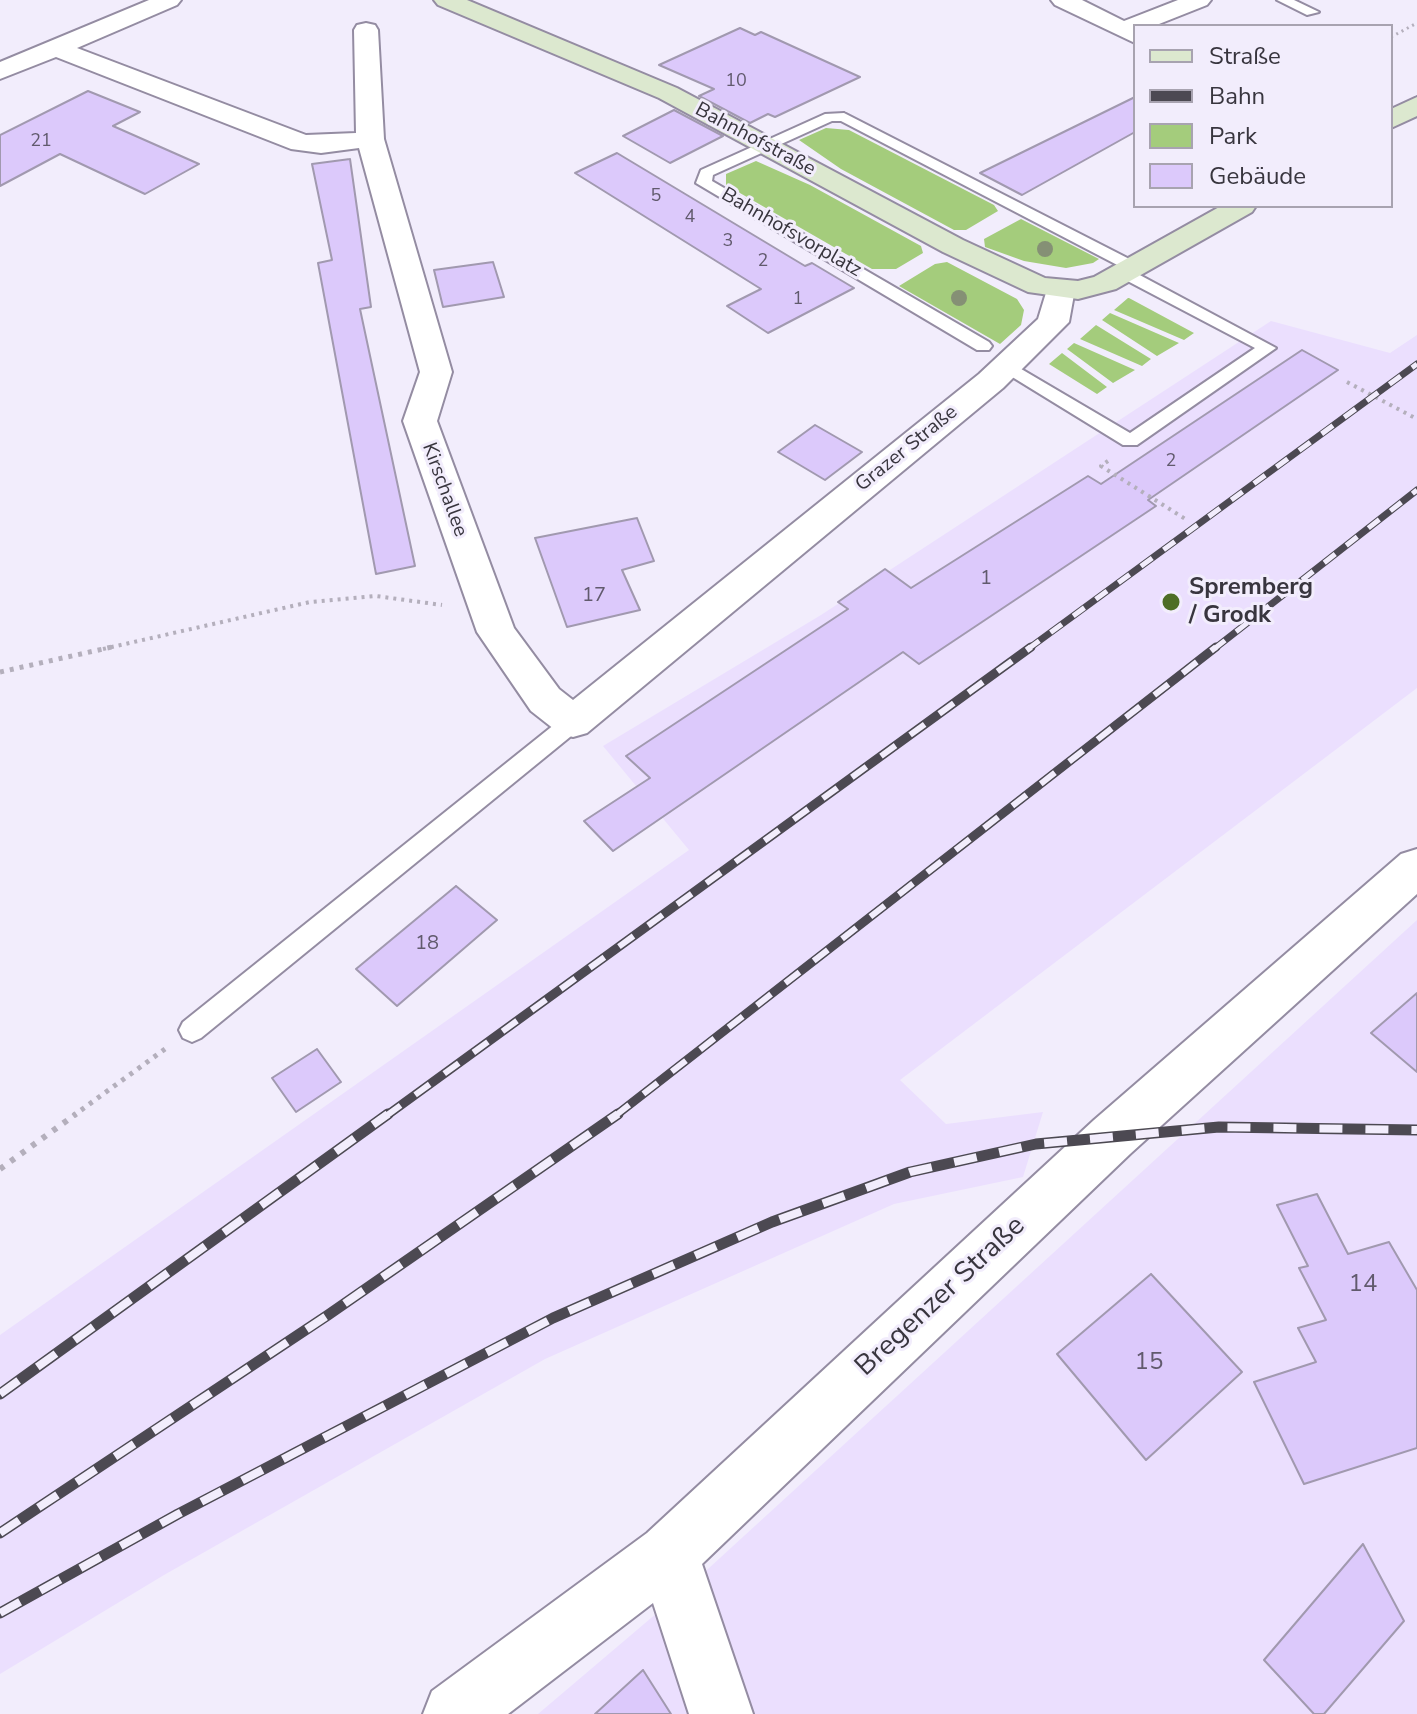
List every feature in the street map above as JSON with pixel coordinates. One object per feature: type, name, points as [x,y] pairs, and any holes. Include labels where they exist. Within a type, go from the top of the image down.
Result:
[{"type":"street","points":[[0,71],[169,0]]},
{"type":"street","name":"Bahnhofstraße","points":[[446,0],[668,93],[1015,277],[1060,289]]},
{"type":"street","points":[[1063,0],[1129,33]]},
{"type":"street","points":[[1148,24],[1199,0]]},
{"type":"street","name":"Kirschallee","points":[[366,30],[370,139],[436,372],[420,421],[496,632],[545,700],[573,722]]},
{"type":"street","points":[[53,47],[301,143],[321,145],[370,139]]},
{"type":"street","points":[[1393,119],[1417,105]]},
{"type":"street","points":[[1060,289],[1092,288],[1123,265],[1238,208]]},
{"type":"street","name":"Grazer Straße","points":[[573,722],[994,356],[1053,322],[1060,289]]},
{"type":"street","name":"Bregenzer Straße","points":[[455,1714],[668,1554],[1112,1137],[1417,867]]},
{"type":"street","points":[[668,1554],[721,1714]]},
{"type":"lane","points":[[1283,0],[1312,12]]},
{"type":"lane","name":"Bahnhofsvorplatz","points":[[830,117],[844,117],[1123,265],[1267,348],[1130,441],[704,183],[706,173],[830,117]]},
{"type":"lane","points":[[192,1030],[573,722]]},
{"type":"path","points":[[1393,36],[1417,23]]},
{"type":"path","points":[[1347,382],[1417,419]]},
{"type":"path","points":[[1114,456],[1101,466],[1187,520]]},
{"type":"path","points":[[0,672],[229,618],[310,602],[376,596],[445,606],[496,632]]},
{"type":"path","points":[[0,1169],[192,1030]]},
{"type":"shaded area","points":[[1271,321],[1390,353],[1417,335],[1417,688],[900,1080],[946,1124],[1043,1112],[1023,1177],[894,1204],[545,1359],[164,1575],[0,1674],[0,1335],[689,850],[603,746],[821,615]]},
{"type":"shaded area","points":[[1417,920],[1417,1714],[538,1714],[697,1579]]},
{"type":"green space","points":[[826,128],[849,130],[994,205],[998,211],[966,230],[954,230],[841,169],[799,140]]},
{"type":"green space","points":[[756,161],[810,185],[921,246],[923,253],[896,269],[872,269],[726,185],[726,174]]},
{"type":"green space","points":[[1021,219],[1099,259],[1066,268],[1024,261],[985,247],[984,239]]},
{"type":"green space","points":[[947,262],[1017,299],[1024,310],[1021,325],[1000,344],[899,286],[935,264]]},
{"type":"green space","points":[[1128,298],[1194,333],[1184,340],[1114,310]]},
{"type":"green space","points":[[1110,313],[1179,343],[1157,356],[1102,320]]},
{"type":"green space","points":[[1096,325],[1151,359],[1142,366],[1080,339]]},
{"type":"green space","points":[[1074,343],[1135,370],[1113,383],[1067,349]]},
{"type":"green space","points":[[1062,353],[1107,387],[1097,394],[1049,364]]},
{"type":"building","points":[[740,28],[755,35],[761,32],[860,77],[775,117],[768,114],[750,123],[699,96],[714,89],[659,65]]},
{"type":"building","points":[[88,91],[140,112],[113,126],[199,164],[145,194],[60,154],[0,186],[0,135]]},
{"type":"building","points":[[1133,98],[1133,133],[1022,195],[980,173]]},
{"type":"building","points":[[674,110],[723,136],[670,163],[623,136]]},
{"type":"building","points":[[617,153],[805,266],[812,263],[854,288],[768,333],[727,306],[761,289],[575,173]]},
{"type":"building","points":[[350,159],[371,307],[360,309],[415,566],[376,574],[318,263],[332,260],[312,164]]},
{"type":"building","points":[[493,262],[504,297],[443,307],[434,270]]},
{"type":"building","points":[[1302,350],[1338,370],[1148,500],[1156,506],[919,664],[903,652],[613,851],[584,821],[650,778],[626,756],[848,609],[838,602],[885,569],[911,588],[1088,476],[1101,484]]},
{"type":"building","points":[[815,425],[862,452],[825,480],[778,452]]},
{"type":"building","points":[[637,518],[654,561],[622,570],[640,610],[567,627],[535,538]]},
{"type":"building","points":[[456,886],[497,920],[397,1006],[356,969]]},
{"type":"building","points":[[1417,993],[1417,1072],[1371,1033]]},
{"type":"building","points":[[317,1049],[341,1082],[296,1112],[272,1078]]},
{"type":"building","points":[[1317,1194],[1348,1254],[1389,1242],[1417,1290],[1417,1448],[1304,1484],[1254,1382],[1316,1362],[1298,1328],[1326,1320],[1299,1268],[1308,1266],[1277,1205]]},
{"type":"building","points":[[1151,1274],[1242,1372],[1146,1460],[1057,1354]]},
{"type":"building","points":[[1363,1544],[1404,1621],[1324,1714],[1314,1714],[1264,1660]]},
{"type":"building","points":[[643,1670],[671,1714],[595,1714]]},
{"type":"railway","points":[[1028,649],[1417,364]]},
{"type":"railway","points":[[1214,649],[1417,490]]},
{"type":"railway","points":[[386,1116],[1031,647]]},
{"type":"railway","points":[[615,1116],[1216,647]]},
{"type":"railway","points":[[0,1394],[388,1114]]},
{"type":"railway","points":[[0,1533],[328,1315],[618,1114]]},
{"type":"railway","points":[[0,1613],[178,1514],[553,1318],[772,1222],[910,1172],[1036,1144],[1219,1127],[1417,1130]]},
{"type":"place","name":"Spremberg / Grodk","points":[[1171,602]]}]
